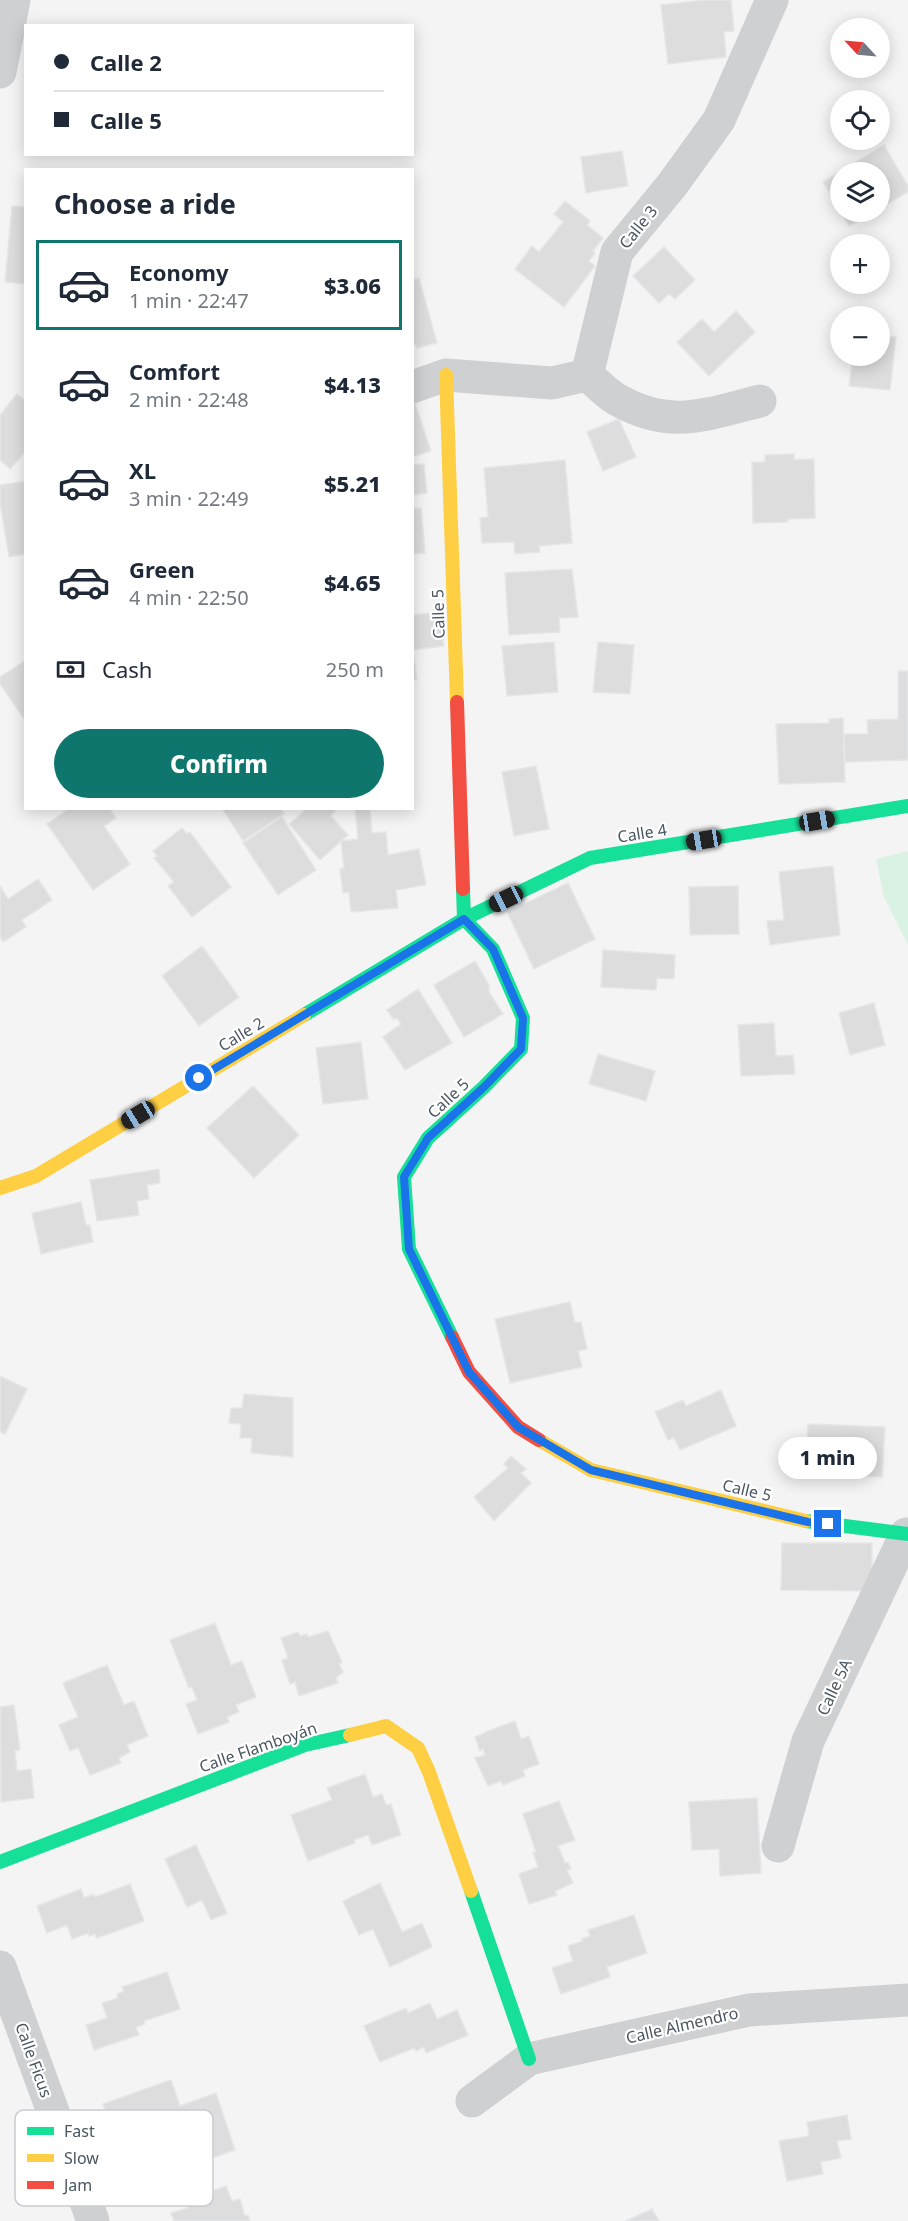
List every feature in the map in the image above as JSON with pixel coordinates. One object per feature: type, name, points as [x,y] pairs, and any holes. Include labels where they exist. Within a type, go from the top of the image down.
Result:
[{"type":"street","points":[[0,72],[14,0]]},
{"type":"street","name":"Calle 3","points":[[588,375],[617,252],[672,185],[718,120],[772,0]]},
{"type":"street","points":[[414,386],[446,375],[552,383],[588,375],[615,398],[656,417],[684,418],[760,401]]},
{"type":"street","name":"Calle 5","points":[[446,375],[464,919],[493,949],[523,1018],[521,1049],[484,1087],[428,1138],[404,1177],[409,1249],[469,1372],[518,1427],[591,1470],[808,1522],[907,1534]]},
{"type":"street","name":"Calle 4","points":[[464,919],[590,858],[908,806]]},
{"type":"street","name":"Calle 2","points":[[0,1188],[36,1176],[464,919]]},
{"type":"street","name":"Calle 5A","points":[[778,1846],[808,1741],[907,1534]]},
{"type":"street","name":"Calle Flamboyán","points":[[0,1862],[304,1745],[386,1726],[418,1748],[429,1772],[530,2059]]},
{"type":"street","name":"Calle Ficus","points":[[0,1967],[52,2110]]},
{"type":"street","name":"Calle Almendro","points":[[472,2102],[530,2059],[748,2010],[908,2000]]},
{"type":"street","name":"Calle Ficus","points":[[88,2206],[93,2221]]},
{"type":"green space","points":[[908,851],[908,945],[884,897],[876,859]]},
{"type":"building","points":[[704,0],[731,0],[734,31],[724,32],[726,57],[668,64],[661,5]]},
{"type":"building","points":[[876,150],[887,150],[908,186],[908,192],[890,203],[890,162],[856,162]]},
{"type":"building","points":[[622,151],[628,186],[586,193],[581,157]]},
{"type":"building","points":[[830,178],[830,194],[823,182]]},
{"type":"building","points":[[565,201],[590,221],[587,225],[603,238],[589,261],[595,266],[564,307],[515,269],[532,246],[539,252],[563,222],[554,214]]},
{"type":"building","points":[[12,206],[24,207],[24,284],[5,282]]},
{"type":"building","points":[[664,247],[695,280],[675,299],[669,294],[659,303],[633,276]]},
{"type":"building","points":[[419,278],[437,343],[417,348],[416,344],[414,345],[414,279]]},
{"type":"building","points":[[736,311],[755,332],[709,376],[677,342],[702,319],[714,332]]},
{"type":"building","points":[[890,336],[896,337],[890,390],[849,386],[852,366],[890,366]]},
{"type":"building","points":[[17,394],[24,399],[24,453],[10,469],[0,460],[0,415]]},
{"type":"building","points":[[414,403],[415,403],[431,451],[414,456]]},
{"type":"building","points":[[619,419],[636,457],[603,471],[587,432]]},
{"type":"building","points":[[794,454],[794,460],[814,459],[815,518],[788,519],[788,522],[753,523],[752,462],[765,462],[765,455]]},
{"type":"building","points":[[565,460],[572,543],[539,546],[540,552],[515,554],[514,542],[482,543],[480,518],[488,517],[484,468]]},
{"type":"building","points":[[424,464],[427,493],[414,495],[414,465]]},
{"type":"building","points":[[24,481],[24,554],[9,557],[0,503],[0,485]]},
{"type":"building","points":[[414,508],[421,508],[425,553],[414,554]]},
{"type":"building","points":[[572,569],[578,617],[559,618],[560,632],[509,635],[505,573]]},
{"type":"building","points":[[440,612],[444,646],[414,650],[414,615]]},
{"type":"building","points":[[554,642],[558,692],[507,696],[502,646]]},
{"type":"building","points":[[598,642],[634,645],[630,694],[593,692]]},
{"type":"building","points":[[414,658],[417,680],[414,680]]},
{"type":"building","points":[[24,661],[24,719],[0,684],[0,677]]},
{"type":"building","points":[[898,671],[908,671],[908,760],[845,762],[844,734],[868,734],[867,720],[898,719]]},
{"type":"building","points":[[843,718],[845,782],[779,784],[776,724],[829,723],[829,719]]},
{"type":"building","points":[[536,766],[549,829],[514,836],[502,772]]},
{"type":"building","points":[[67,810],[110,810],[116,818],[104,826],[130,864],[93,890],[47,824]]},
{"type":"building","points":[[223,810],[282,810],[284,814],[243,841]]},
{"type":"building","points":[[306,810],[336,810],[331,816],[348,835],[320,860],[289,824]]},
{"type":"building","points":[[355,810],[370,810],[372,833],[386,832],[388,855],[419,849],[426,885],[396,890],[398,908],[351,912],[349,892],[343,893],[340,869],[344,868],[341,841],[358,839]]},
{"type":"building","points":[[282,817],[316,870],[278,895],[243,843]]},
{"type":"building","points":[[182,828],[187,834],[190,832],[231,887],[192,917],[168,886],[174,882],[154,858],[157,856],[153,851]]},
{"type":"building","points":[[833,866],[840,935],[770,945],[767,921],[784,920],[779,872]]},
{"type":"building","points":[[38,879],[52,900],[22,920],[26,927],[3,942],[0,937],[0,886],[8,899]]},
{"type":"building","points":[[568,883],[595,939],[534,969],[507,912]]},
{"type":"building","points":[[738,886],[739,934],[690,935],[689,887]]},
{"type":"building","points":[[202,946],[239,997],[199,1026],[162,976]]},
{"type":"building","points":[[603,950],[675,955],[674,979],[657,978],[656,990],[601,987]]},
{"type":"building","points":[[475,961],[489,985],[489,992],[503,1014],[464,1037],[434,985]]},
{"type":"building","points":[[418,989],[452,1043],[405,1070],[383,1037],[401,1024],[397,1018],[394,1020],[387,1010]]},
{"type":"building","points":[[874,1003],[885,1045],[850,1055],[839,1013]]},
{"type":"building","points":[[774,1023],[776,1056],[793,1055],[795,1074],[741,1076],[738,1025]]},
{"type":"building","points":[[361,1042],[368,1099],[323,1104],[316,1048]]},
{"type":"building","points":[[598,1054],[655,1071],[646,1101],[589,1084]]},
{"type":"building","points":[[253,1086],[299,1135],[254,1178],[207,1128]]},
{"type":"building","points":[[159,1169],[160,1183],[147,1185],[149,1199],[137,1201],[139,1215],[97,1221],[90,1180]]},
{"type":"building","points":[[81,1202],[86,1225],[90,1225],[93,1242],[41,1254],[32,1213]]},
{"type":"building","points":[[570,1302],[575,1323],[581,1322],[587,1349],[578,1351],[582,1367],[510,1383],[495,1319]]},
{"type":"building","points":[[0,1376],[27,1389],[5,1434],[0,1432]]},
{"type":"building","points":[[721,1390],[736,1426],[680,1450],[674,1438],[668,1440],[655,1412],[683,1400],[686,1406]]},
{"type":"building","points":[[244,1394],[293,1398],[293,1457],[251,1453],[252,1438],[240,1438],[241,1424],[229,1423],[231,1408],[242,1408]]},
{"type":"building","points":[[808,1424],[885,1427],[882,1477],[806,1473]]},
{"type":"building","points":[[511,1456],[526,1469],[521,1473],[531,1483],[494,1521],[474,1497],[508,1468],[504,1464]]},
{"type":"building","points":[[782,1543],[872,1543],[872,1591],[781,1590]]},
{"type":"building","points":[[215,1623],[231,1665],[242,1661],[256,1697],[236,1705],[239,1712],[227,1717],[229,1722],[198,1734],[186,1704],[197,1700],[192,1687],[189,1688],[170,1640]]},
{"type":"building","points":[[328,1631],[342,1662],[339,1664],[343,1672],[336,1678],[338,1683],[299,1696],[295,1682],[290,1684],[282,1660],[288,1658],[281,1638],[298,1632],[300,1636],[307,1634],[308,1637]]},
{"type":"building","points":[[107,1665],[124,1705],[134,1701],[148,1736],[127,1745],[130,1752],[119,1758],[121,1763],[90,1775],[78,1748],[70,1751],[59,1725],[78,1717],[63,1683]]},
{"type":"building","points":[[14,1705],[20,1750],[15,1751],[17,1771],[31,1769],[34,1798],[1,1802],[0,1707]]},
{"type":"building","points":[[515,1721],[521,1739],[529,1736],[539,1764],[523,1770],[525,1776],[503,1785],[501,1781],[488,1786],[475,1758],[485,1755],[483,1749],[480,1751],[475,1737]]},
{"type":"building","points":[[365,1774],[373,1797],[382,1794],[386,1805],[391,1804],[401,1835],[372,1845],[368,1835],[354,1840],[355,1843],[308,1861],[291,1815],[332,1800],[327,1788]]},
{"type":"building","points":[[757,1798],[761,1873],[720,1876],[719,1849],[692,1850],[689,1802]]},
{"type":"building","points":[[559,1801],[575,1840],[558,1846],[565,1863],[568,1862],[571,1869],[567,1870],[573,1883],[555,1891],[557,1895],[529,1904],[519,1874],[538,1867],[533,1852],[536,1852],[523,1814]]},
{"type":"building","points":[[196,1845],[227,1913],[211,1920],[202,1900],[187,1907],[165,1859]]},
{"type":"building","points":[[380,1883],[402,1932],[422,1923],[432,1947],[390,1967],[373,1929],[359,1935],[343,1901]]},
{"type":"building","points":[[130,1884],[144,1921],[97,1938],[95,1934],[89,1936],[88,1933],[72,1939],[67,1925],[47,1933],[37,1906],[81,1889],[84,1898],[94,1894],[95,1897]]},
{"type":"building","points":[[634,1915],[647,1953],[607,1967],[610,1977],[561,1994],[552,1968],[573,1961],[568,1946],[590,1936],[588,1930]]},
{"type":"building","points":[[167,1972],[180,2009],[144,2021],[145,2024],[136,2027],[139,2035],[94,2050],[86,2025],[107,2018],[102,2003],[118,1998],[117,1994],[124,1991],[122,1987]]},
{"type":"building","points":[[430,2003],[437,2019],[457,2010],[468,2035],[426,2053],[424,2047],[416,2051],[414,2048],[380,2062],[364,2026],[406,2008],[408,2013]]},
{"type":"building","points":[[171,2080],[180,2106],[216,2093],[235,2150],[213,2158],[213,2110],[105,2110],[103,2104]]},
{"type":"building","points":[[847,2115],[851,2139],[837,2141],[841,2158],[821,2162],[823,2174],[787,2181],[779,2141],[809,2136],[807,2122]]},
{"type":"building","points":[[226,2186],[232,2201],[240,2199],[245,2216],[248,2215],[250,2221],[174,2221],[171,2213],[188,2208],[188,2206],[213,2206],[213,2190]]},
{"type":"building","points":[[652,2209],[659,2221],[626,2221]]},
{"type":"traffic: fast","points":[[304,1015],[464,919],[590,858],[908,806]]},
{"type":"traffic: fast","points":[[452,1337],[409,1249],[404,1177],[428,1138],[484,1087],[521,1049],[523,1018],[493,949],[464,919],[463,889]]},
{"type":"traffic: fast","points":[[806,1521],[908,1534]]},
{"type":"traffic: fast","points":[[0,1862],[305,1745],[350,1735]]},
{"type":"traffic: fast","points":[[471,1891],[529,2059]]},
{"type":"traffic: slow","points":[[446,375],[457,702]]},
{"type":"traffic: slow","points":[[0,1188],[36,1176],[304,1015]]},
{"type":"traffic: slow","points":[[539,1440],[591,1470],[806,1521]]},
{"type":"traffic: slow","points":[[350,1735],[386,1726],[418,1748],[429,1772],[471,1891]]},
{"type":"traffic: jam","points":[[457,702],[463,889]]},
{"type":"traffic: jam","points":[[452,1337],[469,1372],[518,1427],[539,1440]]},
{"type":"route","points":[[199,1078],[464,919],[493,949],[523,1018],[521,1049],[484,1087],[428,1138],[404,1177],[409,1249],[469,1372],[518,1427],[591,1470],[808,1522],[828,1524]]}]
